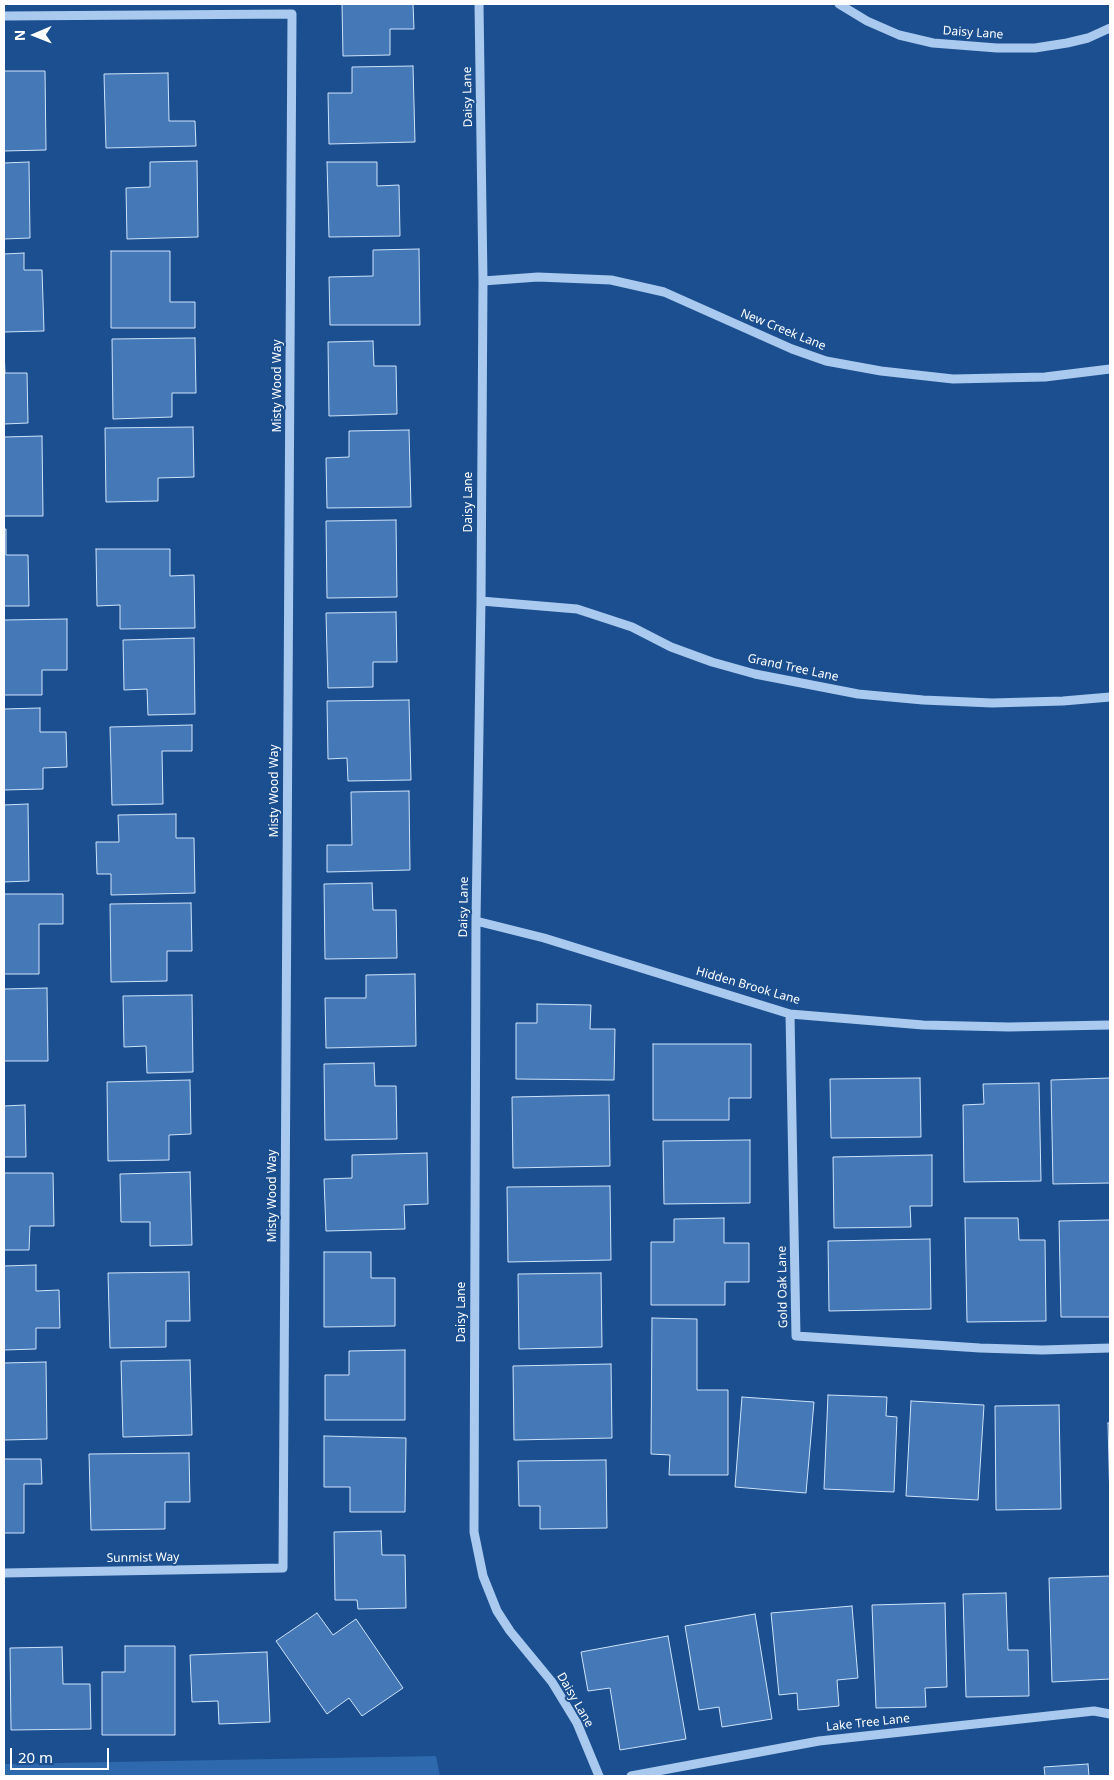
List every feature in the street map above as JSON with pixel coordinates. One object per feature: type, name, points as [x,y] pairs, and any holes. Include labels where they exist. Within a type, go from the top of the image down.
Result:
[{"type":"street","name":"Daisy Lane","points":[[479,4],[483,280],[482,601],[476,921],[474,1532],[483,1576],[498,1610],[510,1631],[552,1682],[577,1724],[599,1776]]},
{"type":"street","name":"Daisy Lane","points":[[839,4],[867,21],[899,35],[933,43],[997,48],[1035,48],[1088,38],[1110,28]]},
{"type":"street","name":"Misty Wood Way","points":[[4,16],[292,14],[283,1568]]},
{"type":"street","name":"New Creek Lane","points":[[483,280],[538,277],[611,280],[664,292],[792,350],[826,360],[881,371],[952,379],[1045,377],[1110,369]]},
{"type":"street","name":"Grand Tree Lane","points":[[482,601],[577,609],[632,627],[672,647],[712,662],[755,674],[858,694],[923,700],[992,703],[1063,702],[1110,697]]},
{"type":"street","name":"Hidden Brook Lane","points":[[476,921],[544,938],[790,1014],[923,1025],[1009,1027],[1110,1025]]},
{"type":"street","name":"Gold Oak Lane","points":[[790,1014],[796,1336],[1042,1350],[1110,1348]]},
{"type":"street","name":"Sunmist Way","points":[[4,1574],[283,1568]]},
{"type":"street","name":"Lake Tree Lane","points":[[631,1776],[819,1741],[1094,1711],[1110,1714]]},
{"type":"shaded area","points":[[436,1756],[440,1776],[4,1776],[4,1764]]},
{"type":"building","points":[[342,4],[413,4],[414,29],[390,29],[390,55],[343,56]]},
{"type":"building","points":[[413,66],[415,142],[329,144],[328,93],[352,93],[352,67]]},
{"type":"building","points":[[4,71],[45,71],[46,150],[4,151]]},
{"type":"building","points":[[168,73],[169,121],[195,121],[196,146],[106,148],[104,74]]},
{"type":"building","points":[[197,161],[198,237],[127,239],[126,188],[150,187],[150,162]]},
{"type":"building","points":[[29,162],[30,238],[4,239],[4,163]]},
{"type":"building","points":[[327,162],[377,162],[377,186],[399,185],[400,236],[329,237]]},
{"type":"building","points":[[419,249],[420,325],[330,325],[329,277],[373,276],[373,250]]},
{"type":"building","points":[[111,251],[170,251],[170,302],[195,302],[195,328],[111,328]]},
{"type":"building","points":[[24,253],[24,270],[42,270],[44,331],[4,332],[4,254]]},
{"type":"building","points":[[195,338],[196,393],[172,393],[172,417],[113,419],[112,339]]},
{"type":"building","points":[[373,341],[374,366],[396,366],[397,414],[329,416],[328,342]]},
{"type":"building","points":[[4,349],[5,373],[27,373],[28,423],[4,424]]},
{"type":"building","points":[[193,427],[194,477],[158,478],[158,501],[106,502],[105,428]]},
{"type":"building","points":[[409,430],[411,507],[327,508],[326,458],[349,457],[349,431]]},
{"type":"building","points":[[42,436],[43,516],[4,516],[4,437]]},
{"type":"building","points":[[396,520],[397,597],[327,598],[326,521]]},
{"type":"building","points":[[4,529],[6,529],[6,555],[28,555],[29,606],[4,606]]},
{"type":"building","points":[[96,549],[170,549],[170,576],[194,575],[195,628],[120,629],[120,605],[97,606]]},
{"type":"building","points":[[396,612],[397,662],[373,662],[373,687],[328,688],[326,613]]},
{"type":"building","points":[[67,619],[67,670],[42,670],[42,695],[4,695],[4,620]]},
{"type":"building","points":[[194,638],[195,714],[148,715],[147,689],[124,690],[123,640]]},
{"type":"building","points":[[409,700],[411,780],[348,781],[347,758],[328,759],[327,701]]},
{"type":"building","points":[[40,708],[40,732],[66,732],[67,767],[43,768],[43,789],[4,790],[4,709]]},
{"type":"building","points":[[192,725],[192,751],[162,751],[163,804],[112,805],[110,727]]},
{"type":"building","points":[[409,791],[410,870],[327,872],[327,845],[352,845],[351,792]]},
{"type":"building","points":[[28,804],[29,881],[4,882],[4,805]]},
{"type":"building","points":[[176,814],[176,838],[194,838],[195,893],[111,895],[111,874],[97,874],[96,842],[119,842],[118,815]]},
{"type":"building","points":[[372,883],[373,910],[396,910],[397,958],[325,959],[324,884]]},
{"type":"building","points":[[4,894],[63,894],[63,924],[39,924],[39,974],[4,974]]},
{"type":"building","points":[[191,903],[192,951],[167,951],[167,981],[111,982],[110,904]]},
{"type":"building","points":[[415,974],[416,1046],[326,1048],[325,998],[366,998],[366,975]]},
{"type":"building","points":[[47,988],[48,1061],[4,1061],[4,989]]},
{"type":"building","points":[[192,995],[193,1072],[147,1073],[146,1046],[124,1047],[123,996]]},
{"type":"building","points":[[537,1004],[591,1005],[590,1029],[615,1029],[614,1080],[516,1079],[516,1023],[537,1023]]},
{"type":"building","points":[[653,1044],[751,1044],[751,1098],[729,1098],[729,1120],[653,1120]]},
{"type":"building","points":[[374,1063],[375,1086],[396,1086],[397,1139],[325,1140],[324,1064]]},
{"type":"building","points":[[920,1078],[921,1137],[831,1138],[830,1079]]},
{"type":"building","points":[[1110,1078],[1110,1183],[1053,1184],[1051,1080]]},
{"type":"building","points":[[190,1080],[191,1134],[169,1135],[169,1160],[108,1161],[107,1082]]},
{"type":"building","points":[[1039,1083],[1041,1181],[964,1182],[963,1105],[984,1104],[983,1084]]},
{"type":"building","points":[[609,1095],[610,1166],[513,1168],[512,1097]]},
{"type":"building","points":[[25,1105],[26,1157],[4,1157],[4,1106]]},
{"type":"building","points":[[750,1140],[750,1203],[664,1204],[663,1141]]},
{"type":"building","points":[[427,1153],[428,1204],[404,1205],[405,1229],[326,1231],[324,1179],[352,1178],[352,1155]]},
{"type":"building","points":[[932,1155],[932,1206],[910,1206],[911,1227],[834,1228],[833,1157]]},
{"type":"building","points":[[190,1172],[192,1245],[150,1246],[150,1222],[121,1222],[120,1174]]},
{"type":"building","points":[[4,1173],[53,1173],[54,1226],[30,1226],[29,1250],[4,1250]]},
{"type":"building","points":[[610,1186],[611,1260],[508,1262],[507,1187]]},
{"type":"building","points":[[724,1218],[724,1243],[749,1243],[749,1282],[725,1282],[725,1305],[651,1305],[651,1242],[674,1242],[674,1219]]},
{"type":"building","points":[[965,1218],[1018,1218],[1019,1240],[1045,1240],[1046,1321],[967,1322]]},
{"type":"building","points":[[1110,1220],[1110,1317],[1061,1317],[1059,1221]]},
{"type":"building","points":[[930,1239],[931,1309],[829,1311],[828,1241]]},
{"type":"building","points":[[324,1252],[371,1252],[371,1278],[395,1278],[395,1326],[324,1327]]},
{"type":"building","points":[[36,1265],[36,1291],[59,1290],[60,1328],[36,1328],[36,1349],[4,1350],[4,1266]]},
{"type":"building","points":[[189,1272],[190,1321],[166,1321],[166,1347],[110,1348],[108,1273]]},
{"type":"building","points":[[601,1273],[602,1347],[519,1349],[518,1274]]},
{"type":"building","points":[[652,1318],[697,1319],[697,1390],[728,1390],[728,1475],[669,1475],[670,1455],[651,1454]]},
{"type":"building","points":[[405,1350],[405,1420],[325,1420],[325,1375],[349,1375],[349,1351]]},
{"type":"building","points":[[190,1360],[192,1435],[123,1437],[121,1361]]},
{"type":"building","points":[[46,1362],[47,1439],[4,1440],[4,1363]]},
{"type":"building","points":[[611,1364],[612,1438],[514,1440],[513,1366]]},
{"type":"building","points":[[828,1395],[887,1397],[886,1416],[897,1417],[894,1492],[824,1489]]},
{"type":"building","points":[[742,1397],[814,1402],[806,1493],[735,1487]]},
{"type":"building","points":[[911,1401],[984,1405],[978,1500],[906,1496]]},
{"type":"building","points":[[1059,1405],[1061,1509],[996,1510],[995,1406]]},
{"type":"building","points":[[1108,1423],[1110,1423],[1110,1504]]},
{"type":"building","points":[[324,1436],[406,1438],[405,1512],[350,1512],[350,1487],[324,1487]]},
{"type":"building","points":[[189,1453],[190,1502],[165,1502],[165,1529],[91,1530],[89,1454]]},
{"type":"building","points":[[4,1459],[41,1459],[42,1484],[24,1484],[24,1533],[4,1533]]},
{"type":"building","points":[[606,1460],[607,1528],[540,1529],[540,1506],[519,1506],[518,1461]]},
{"type":"building","points":[[381,1531],[382,1555],[405,1555],[406,1608],[358,1609],[357,1600],[335,1600],[334,1532]]},
{"type":"building","points":[[1110,1576],[1110,1679],[1052,1682],[1049,1578]]},
{"type":"building","points":[[1006,1593],[1008,1650],[1028,1650],[1029,1696],[966,1697],[963,1594]]},
{"type":"building","points":[[945,1603],[947,1687],[925,1688],[926,1707],[876,1708],[872,1605]]},
{"type":"building","points":[[852,1606],[858,1678],[837,1680],[839,1706],[798,1710],[797,1693],[779,1695],[771,1613]]},
{"type":"building","points":[[317,1613],[333,1635],[356,1619],[403,1688],[362,1716],[349,1698],[327,1714],[276,1641]]},
{"type":"building","points":[[755,1614],[772,1719],[722,1727],[719,1707],[699,1710],[685,1626]]},
{"type":"building","points":[[668,1636],[686,1739],[620,1750],[610,1688],[588,1691],[581,1652]]},
{"type":"building","points":[[125,1646],[175,1646],[175,1735],[102,1735],[102,1672],[125,1672]]},
{"type":"building","points":[[62,1647],[63,1684],[90,1684],[91,1729],[11,1730],[10,1648]]},
{"type":"building","points":[[267,1652],[270,1722],[219,1724],[218,1701],[192,1702],[190,1655]]},
{"type":"building","points":[[1088,1764],[1089,1776],[1045,1776],[1044,1767]]}]
